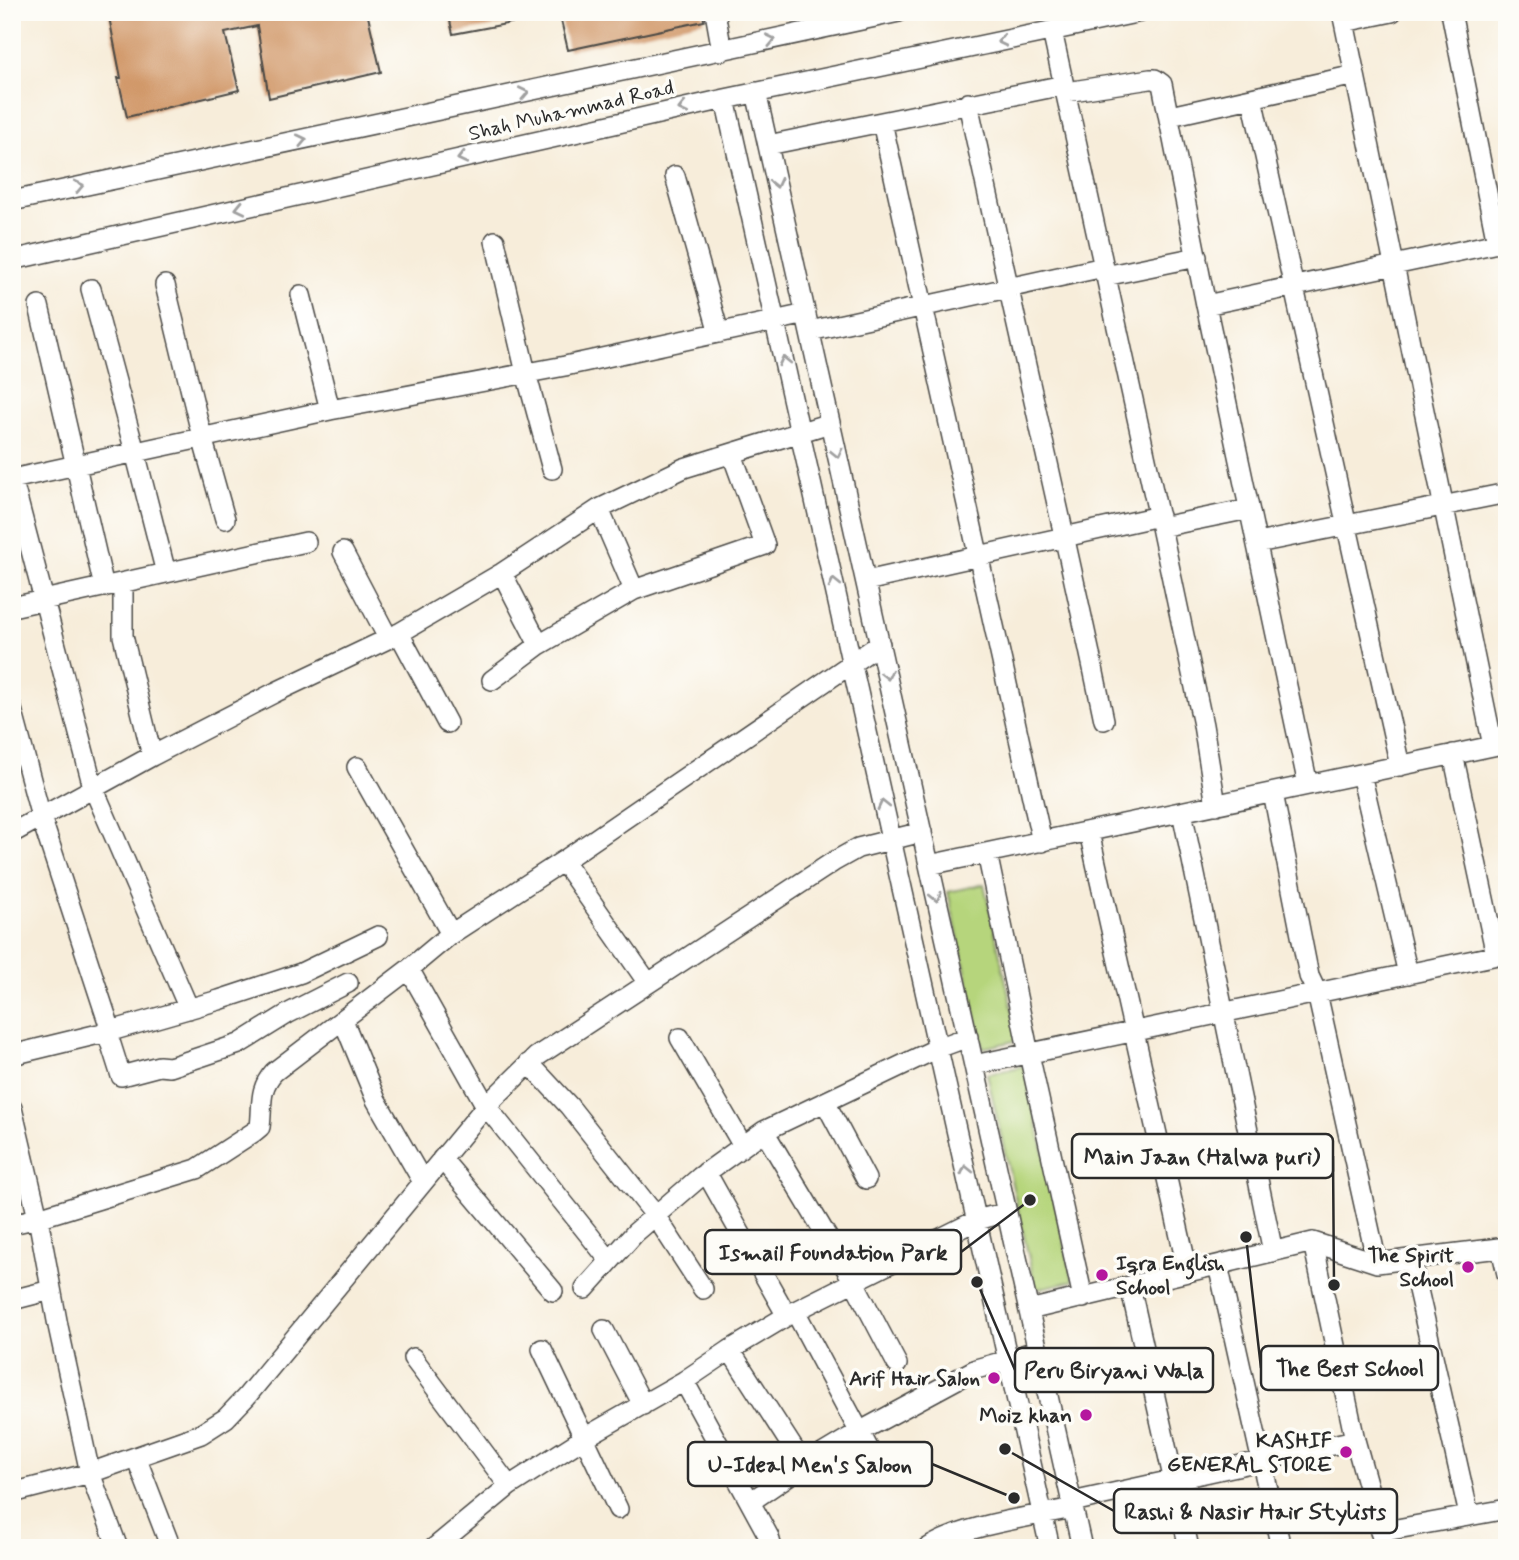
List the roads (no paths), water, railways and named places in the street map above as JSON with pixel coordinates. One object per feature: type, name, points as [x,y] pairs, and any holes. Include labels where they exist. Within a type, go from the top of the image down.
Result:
[{"type":"street","points":[[715,12],[722,51]]},
{"type":"street","name":"Shah Muhammad Road","points":[[12,201],[899,12]]},
{"type":"street","name":"Shah Muhammad Road","points":[[12,260],[756,92],[1141,12]]},
{"type":"street","points":[[929,865],[1500,744],[1443,506],[1343,17],[1392,12]]},
{"type":"street","points":[[1206,305],[1502,242],[1451,12]]},
{"type":"street","points":[[1052,31],[1160,522],[1203,725],[1216,805]]},
{"type":"street","points":[[1170,116],[1354,75]]},
{"type":"street","points":[[768,145],[968,103],[1065,88],[1150,79],[1162,84],[1308,785]]},
{"type":"street","points":[[756,92],[1082,1548]]},
{"type":"street","points":[[1251,98],[1400,766]]},
{"type":"street","points":[[725,99],[1050,1548]]},
{"type":"street","points":[[968,103],[1104,720]]},
{"type":"street","points":[[882,122],[1042,842]]},
{"type":"street","points":[[675,176],[719,333]]},
{"type":"street","points":[[495,241],[552,469]]},
{"type":"street","points":[[189,1009],[93,787],[12,479],[330,410],[526,373],[775,321],[808,322],[924,306],[1007,288],[1197,257]]},
{"type":"street","points":[[165,285],[225,519]]},
{"type":"street","points":[[91,289],[166,573]]},
{"type":"street","points":[[302,295],[330,410]]},
{"type":"street","points":[[39,306],[77,465],[114,585],[123,636],[152,756]]},
{"type":"street","points":[[12,833],[152,756],[393,635],[502,573],[599,509],[684,468],[830,423]]},
{"type":"street","points":[[492,680],[539,645],[634,590],[765,545],[732,454]]},
{"type":"street","points":[[1257,543],[1507,493]]},
{"type":"street","points":[[599,509],[634,590]]},
{"type":"street","points":[[866,581],[1065,537],[1249,509]]},
{"type":"street","points":[[12,607],[306,542]]},
{"type":"street","points":[[343,552],[447,723]]},
{"type":"street","points":[[502,573],[539,645]]},
{"type":"street","points":[[12,1224],[197,1169],[254,1132],[260,1126],[265,1082],[274,1072],[451,934],[563,861],[880,644]]},
{"type":"street","points":[[12,709],[41,817],[121,1076],[159,1066],[170,1067],[239,1044],[289,1013],[348,983]]},
{"type":"street","points":[[974,1065],[1501,954],[1453,754]]},
{"type":"street","points":[[357,767],[451,934]]},
{"type":"street","points":[[1361,774],[1408,974]]},
{"type":"street","points":[[1273,793],[1309,976],[1317,993],[1377,1263]]},
{"type":"street","points":[[1182,812],[1273,1252]]},
{"type":"street","points":[[12,1493],[90,1473],[136,1457],[201,1434],[226,1418],[486,1106],[536,1057],[833,862],[858,848],[922,832]]},
{"type":"street","points":[[1089,832],[1188,1272]]},
{"type":"street","points":[[987,853],[1083,1298]]},
{"type":"street","points":[[563,861],[648,983]]},
{"type":"street","points":[[12,1055],[109,1032],[301,973],[378,936]]},
{"type":"street","points":[[409,969],[486,1106],[610,1261]]},
{"type":"street","points":[[343,1020],[376,1100],[423,1182]]},
{"type":"street","points":[[585,1289],[635,1233],[655,1215],[706,1172],[764,1131],[938,1048],[968,1037]]},
{"type":"street","points":[[680,1038],[743,1146]]},
{"type":"street","points":[[529,1063],[569,1106],[655,1215],[703,1289]]},
{"type":"street","points":[[825,1102],[866,1179]]},
{"type":"street","points":[[12,1108],[38,1218],[90,1473],[118,1548]]},
{"type":"street","points":[[764,1131],[854,1282],[897,1364]]},
{"type":"street","points":[[442,1159],[553,1291]]},
{"type":"street","points":[[706,1172],[874,1459]]},
{"type":"street","points":[[434,1548],[509,1486],[791,1314],[977,1220],[1007,1212]]},
{"type":"street","points":[[1313,1242],[1355,1440],[1382,1540],[1469,1515],[1507,1509]]},
{"type":"street","points":[[1029,1310],[1313,1242],[1377,1263],[1504,1247],[1507,1274]]},
{"type":"street","points":[[1411,1259],[1469,1515]]},
{"type":"street","points":[[1218,1265],[1281,1548]]},
{"type":"street","points":[[1130,1286],[1188,1548]]},
{"type":"street","points":[[12,1300],[51,1290]]},
{"type":"street","points":[[604,1331],[643,1405]]},
{"type":"street","points":[[542,1349],[618,1509]]},
{"type":"street","points":[[730,1350],[804,1465]]},
{"type":"street","points":[[750,1502],[859,1432],[976,1369],[1038,1350]]},
{"type":"street","points":[[413,1358],[509,1486]]},
{"type":"street","points":[[684,1381],[769,1537],[772,1548]]},
{"type":"street","points":[[928,1548],[938,1541],[975,1528],[1355,1440]]},
{"type":"street","points":[[136,1457],[171,1548]]},
{"type":"place","name":"Ismail Foundation Park","points":[[1030,1200]]},
{"type":"place","name":"The Best School","points":[[1246,1237]]},
{"type":"place","name":"The Spirit School","points":[[1468,1267]]},
{"type":"place","name":"Iqra English School","points":[[1102,1275]]},
{"type":"place","name":"Peru Biryani Wala","points":[[977,1282]]},
{"type":"place","name":"Main Jaan (Halwa puri)","points":[[1334,1285]]},
{"type":"place","name":"Arif Hair Salon","points":[[994,1378]]},
{"type":"place","name":"Moiz khan","points":[[1086,1415]]},
{"type":"place","name":"Rashi & Nasir Hair Stylists","points":[[1005,1449]]},
{"type":"place","name":"KASHIF GENERAL STORE","points":[[1346,1452]]},
{"type":"place","name":"U-Ideal Men's Saloon","points":[[1014,1498]]}]
